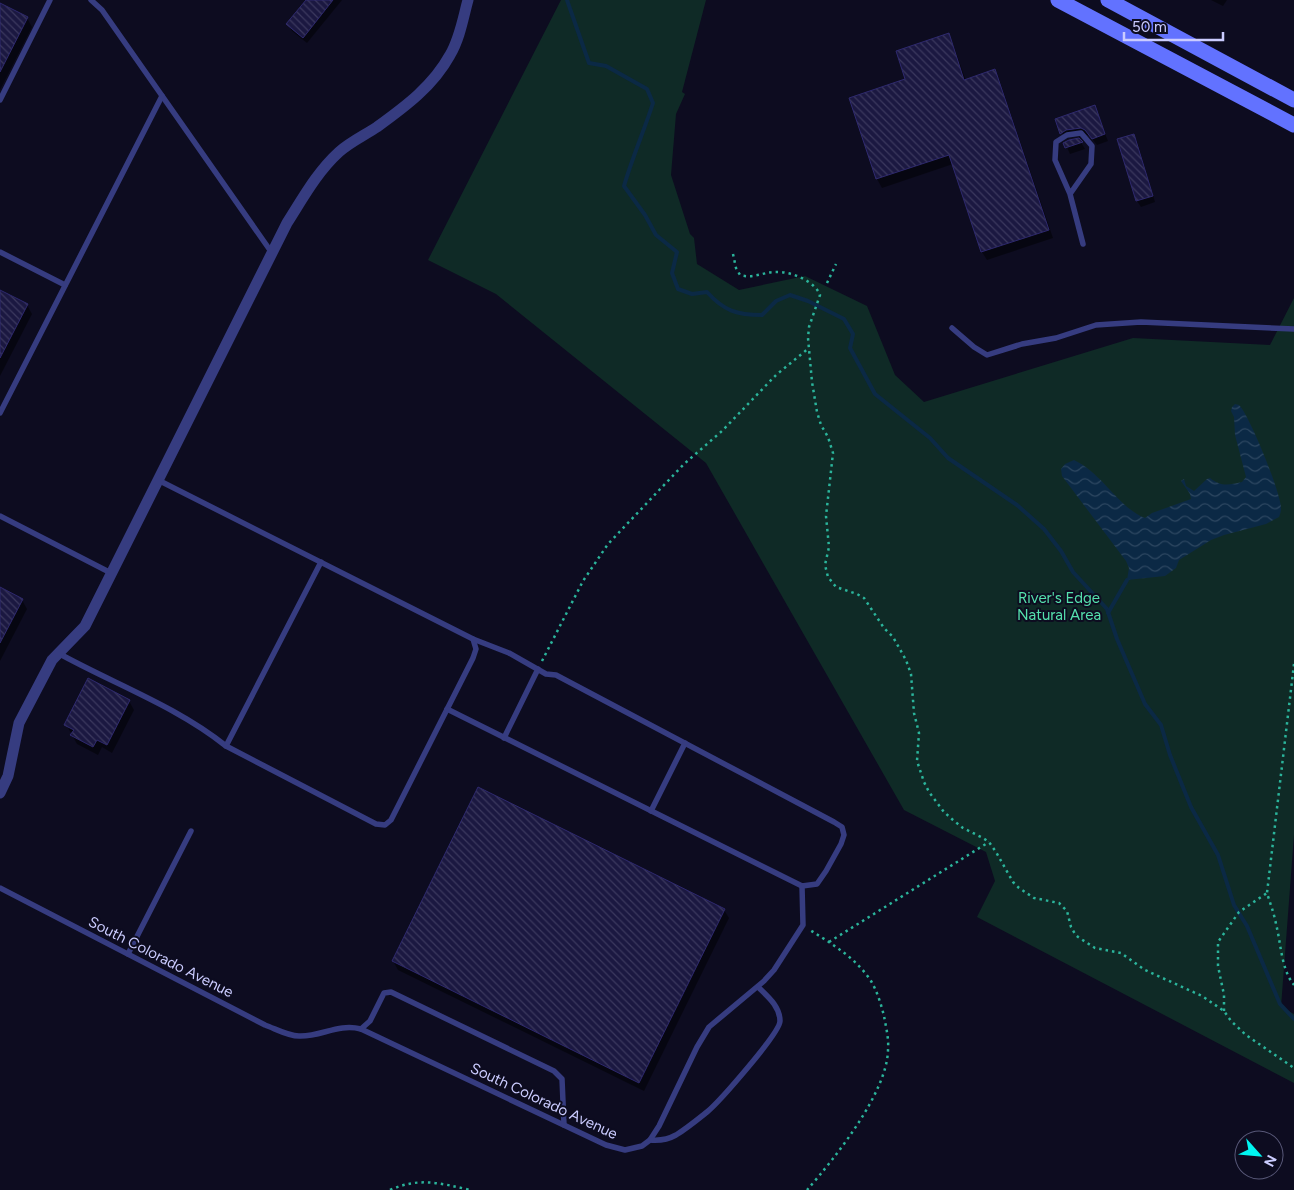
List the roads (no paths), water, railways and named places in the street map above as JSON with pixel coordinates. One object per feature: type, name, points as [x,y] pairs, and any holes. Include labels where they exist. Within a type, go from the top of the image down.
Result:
[{"type":"main road","points":[[1058,0],[1294,125]]},
{"type":"main road","points":[[1108,0],[1294,100]]},
{"type":"street","points":[[0,793],[8,776],[19,723],[52,660],[85,626],[287,223],[313,182],[340,150],[365,135],[421,93],[438,74],[451,54],[459,36],[468,0]]},
{"type":"lane","points":[[0,100],[50,0]]},
{"type":"lane","points":[[91,0],[102,10],[272,253]]},
{"type":"lane","points":[[0,413],[162,96]]},
{"type":"lane","points":[[1070,194],[1092,164],[1092,146],[1081,133],[1067,135],[1056,142],[1055,160],[1070,194],[1083,244]]},
{"type":"lane","points":[[0,252],[65,285]]},
{"type":"lane","points":[[952,328],[974,348],[987,354],[1022,344],[1056,338],[1096,325],[1141,322],[1294,329]]},
{"type":"lane","points":[[158,480],[473,639],[509,653],[546,674],[556,675],[842,827],[844,835],[826,871],[817,884],[802,886],[447,709]]},
{"type":"lane","points":[[0,516],[111,574]]},
{"type":"lane","points":[[226,746],[321,562]]},
{"type":"lane","points":[[58,653],[180,714],[212,734],[226,746],[376,824],[385,826],[391,820],[473,658],[476,649],[473,639]]},
{"type":"lane","points":[[504,738],[538,669]]},
{"type":"lane","points":[[651,811],[685,743]]},
{"type":"lane","points":[[128,954],[191,830]]},
{"type":"lane","points":[[650,1140],[709,1027],[774,970],[803,925],[802,886]]},
{"type":"lane","name":"South Colorado Avenue","points":[[0,888],[265,1025],[299,1036],[345,1026],[361,1029],[606,1145],[625,1150],[642,1146],[650,1140],[660,1141],[676,1135],[707,1112],[724,1095],[772,1037],[780,1023],[779,1012],[758,986]]},
{"type":"lane","points":[[361,1029],[370,1021],[384,993],[391,992],[554,1071],[562,1079],[564,1125]]},
{"type":"water","points":[[1235,404],[1239,405],[1244,411],[1264,455],[1280,501],[1281,510],[1279,517],[1266,524],[1211,540],[1179,560],[1176,568],[1165,576],[1127,580],[1129,568],[1126,561],[1062,476],[1061,469],[1065,464],[1074,460],[1093,473],[1127,507],[1145,518],[1152,513],[1191,499],[1190,494],[1181,481],[1184,479],[1186,486],[1194,491],[1210,478],[1218,483],[1225,484],[1242,482],[1246,477],[1235,435],[1234,417],[1231,411]]},
{"type":"waterway","points":[[567,0],[589,63],[606,66],[647,89],[653,103],[624,186],[645,215],[656,235],[677,252],[672,273],[678,289],[692,294],[707,292],[725,308],[738,313],[753,315],[762,315],[776,301],[790,295],[808,301],[844,319],[853,334],[850,348],[875,394],[930,438],[948,458],[1017,505],[1044,529],[1061,551],[1073,572],[1107,609],[1117,639],[1145,704],[1161,725],[1170,755],[1191,807],[1218,855],[1234,905],[1247,926],[1280,1004],[1294,1019]]},
{"type":"waterway","points":[[1108,613],[1127,580]]},
{"type":"park label","name":"River's Edge Natural Area","points":[[1059,606]]}]
